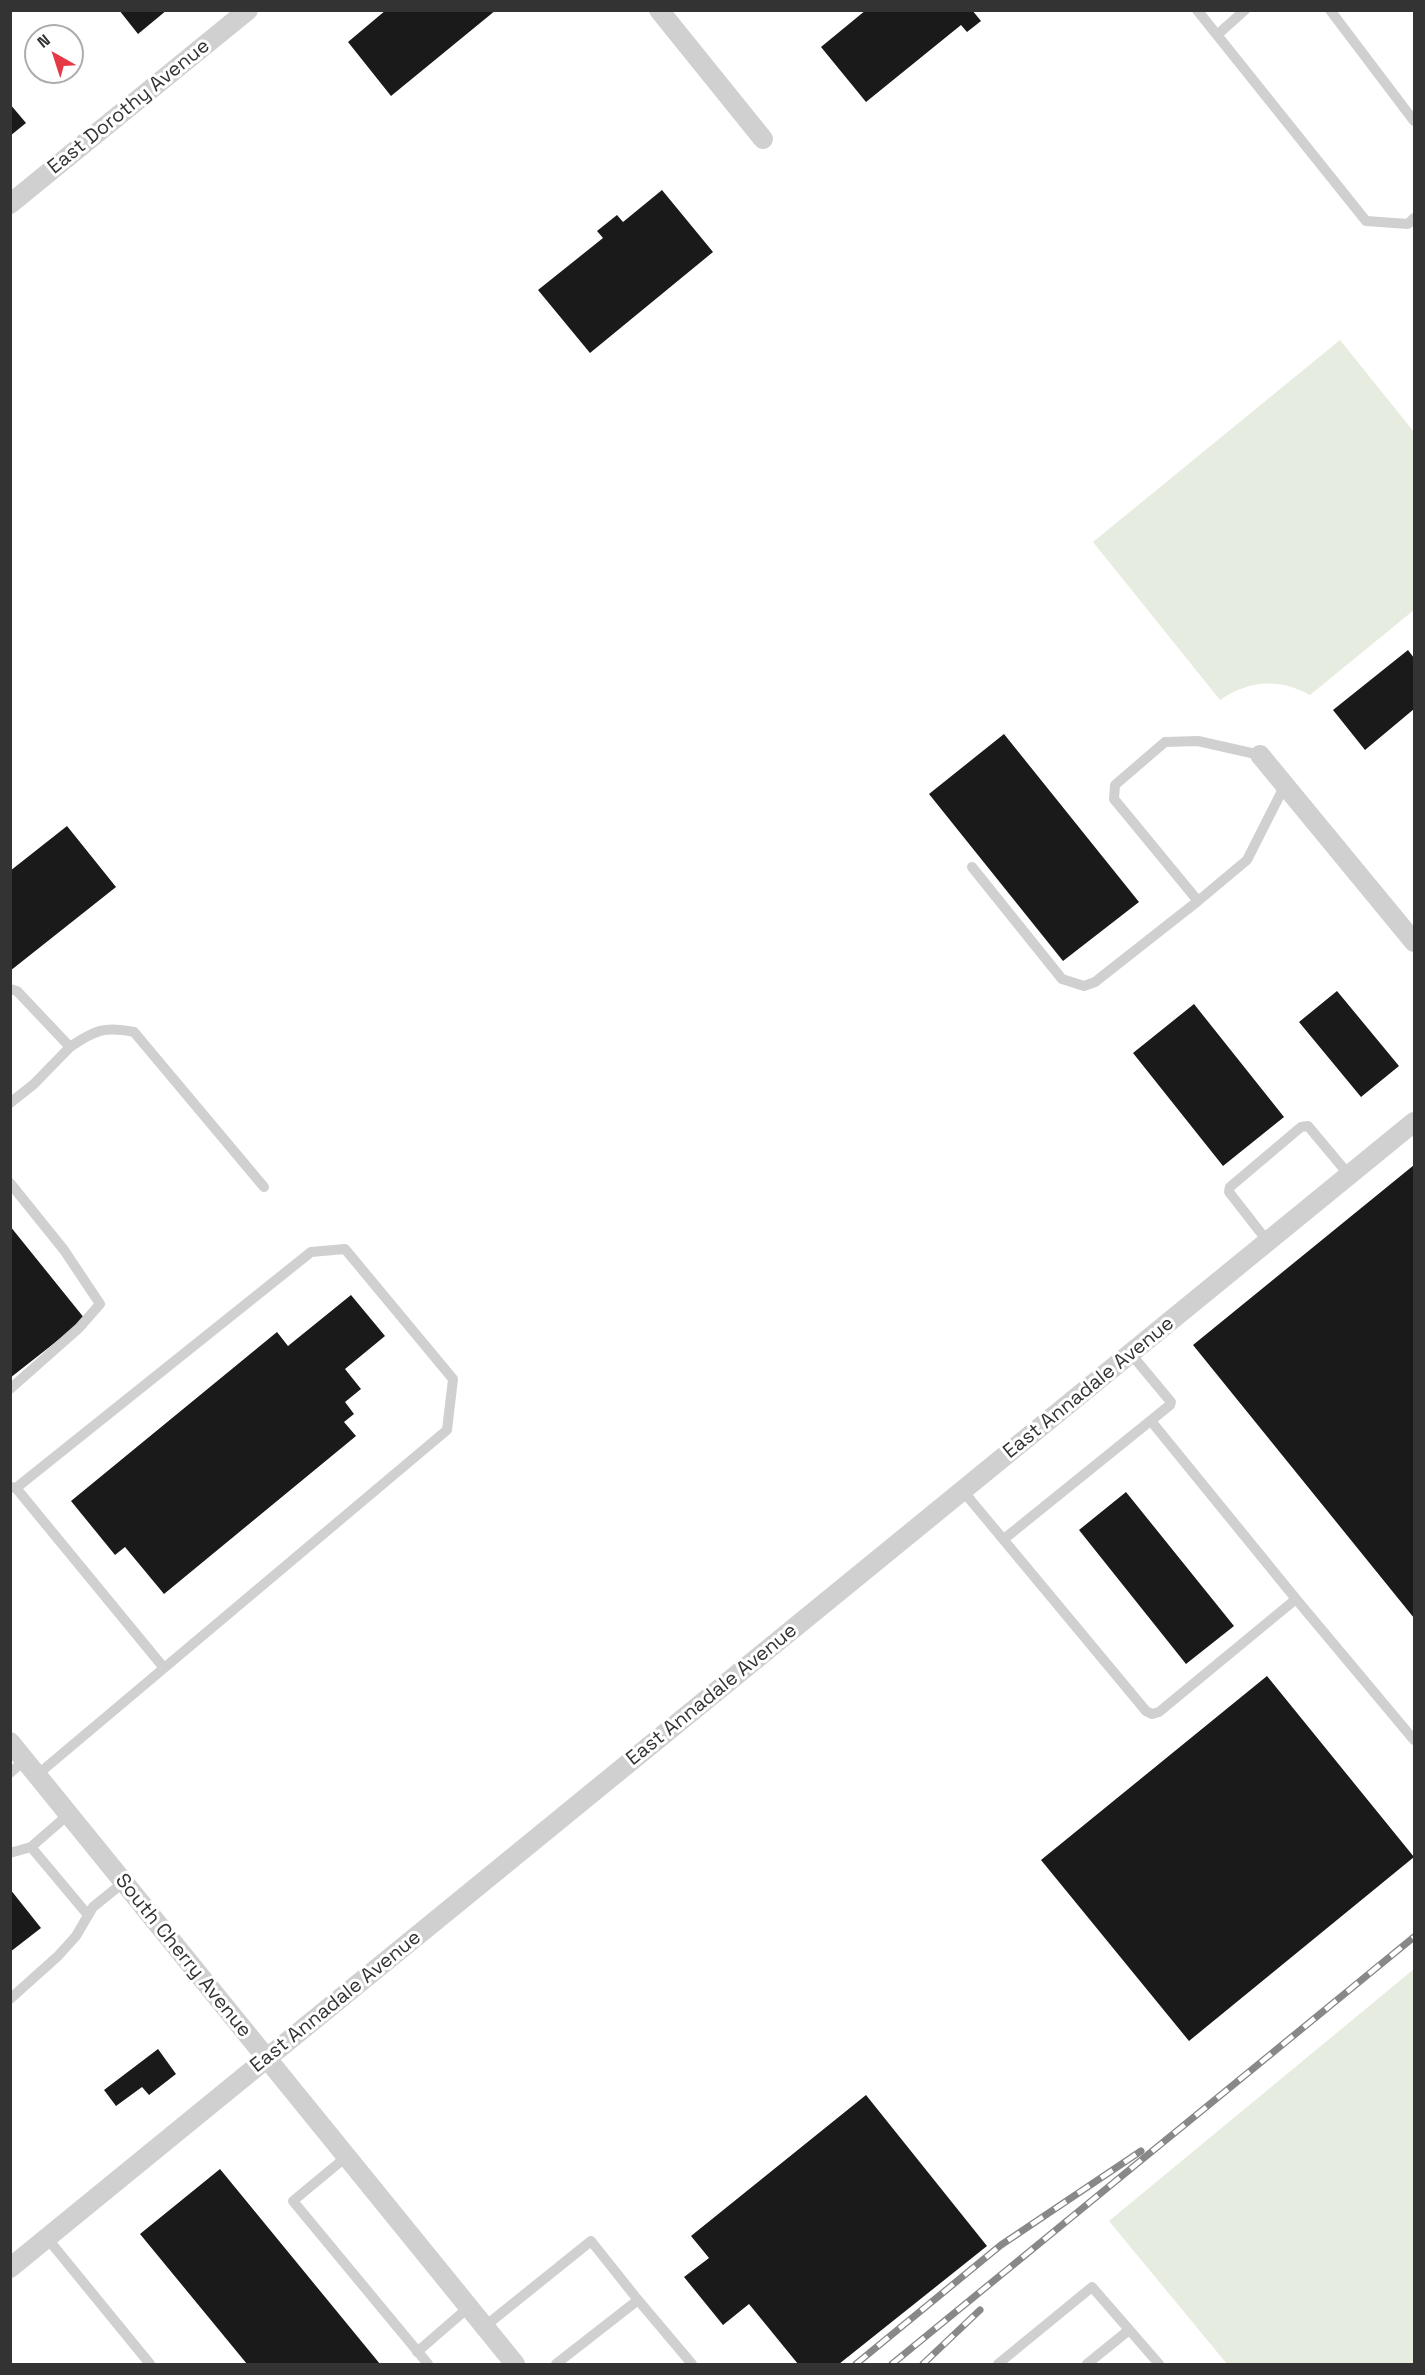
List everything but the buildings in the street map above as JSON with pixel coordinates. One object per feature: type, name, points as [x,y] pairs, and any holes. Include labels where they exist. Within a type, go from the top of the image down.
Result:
[{"type":"street","name":"East Dorothy Avenue","points":[[10,204],[248,10]]},
{"type":"street","points":[[659,10],[763,139]]},
{"type":"street","points":[[1260,755],[1414,942]]},
{"type":"street","name":"East Annadale Avenue","points":[[10,2268],[1414,1122]]},
{"type":"street","name":"South Cherry Avenue","points":[[10,1742],[24,1769],[69,1814],[515,2364]]},
{"type":"lane","points":[[1197,10],[1366,221],[1408,224],[1414,218]]},
{"type":"lane","points":[[1217,35],[1245,10]]},
{"type":"lane","points":[[1330,10],[1414,121]]},
{"type":"lane","points":[[1198,901],[1114,799],[1115,785],[1165,742],[1198,741],[1260,755]]},
{"type":"lane","points":[[972,867],[1062,979],[1084,986],[1095,982],[1247,860],[1286,785]]},
{"type":"lane","points":[[10,989],[17,991],[70,1047]]},
{"type":"lane","points":[[10,1103],[34,1084],[70,1047],[93,1031],[114,1028],[134,1032],[264,1187]]},
{"type":"lane","points":[[1268,1242],[1229,1192],[1230,1186],[1301,1127],[1308,1126],[1349,1175]]},
{"type":"lane","points":[[10,1184],[64,1250],[100,1304],[63,1343],[10,1389]]},
{"type":"lane","points":[[24,1769],[164,1668],[447,1430],[453,1379],[345,1249],[311,1252],[13,1487],[164,1668]]},
{"type":"lane","points":[[1004,1539],[1170,1405],[1171,1401],[1131,1354]]},
{"type":"lane","points":[[1151,1421],[1414,1740]]},
{"type":"lane","points":[[963,1491],[1146,1711],[1152,1714],[1159,1713],[1296,1599]]},
{"type":"lane","points":[[10,1853],[31,1847],[69,1814]]},
{"type":"lane","points":[[31,1847],[88,1915]]},
{"type":"lane","points":[[10,1999],[58,1956],[76,1936],[93,1907],[124,1882]]},
{"type":"lane","points":[[346,2157],[293,2201],[428,2364]]},
{"type":"lane","points":[[47,2238],[150,2364]]},
{"type":"lane","points":[[484,2327],[591,2241],[692,2364]]},
{"type":"lane","points":[[998,2364],[1092,2287],[1159,2364]]},
{"type":"lane","points":[[556,2364],[638,2300]]},
{"type":"lane","points":[[417,2352],[469,2307]]},
{"type":"lane","points":[[1088,2364],[1129,2330]]},
{"type":"shaded area","points":[[1340,340],[1414,432],[1414,610],[1310,695],[1287,686],[1264,684],[1242,688],[1220,700],[1093,542]]},
{"type":"shaded area","points":[[1414,1969],[1414,2364],[1227,2364],[1109,2221]]},
{"type":"railway","points":[[892,2364],[1414,1937]]},
{"type":"railway","points":[[856,2364],[1001,2245],[1141,2151]]},
{"type":"railway","points":[[923,2364],[980,2310]]}]
